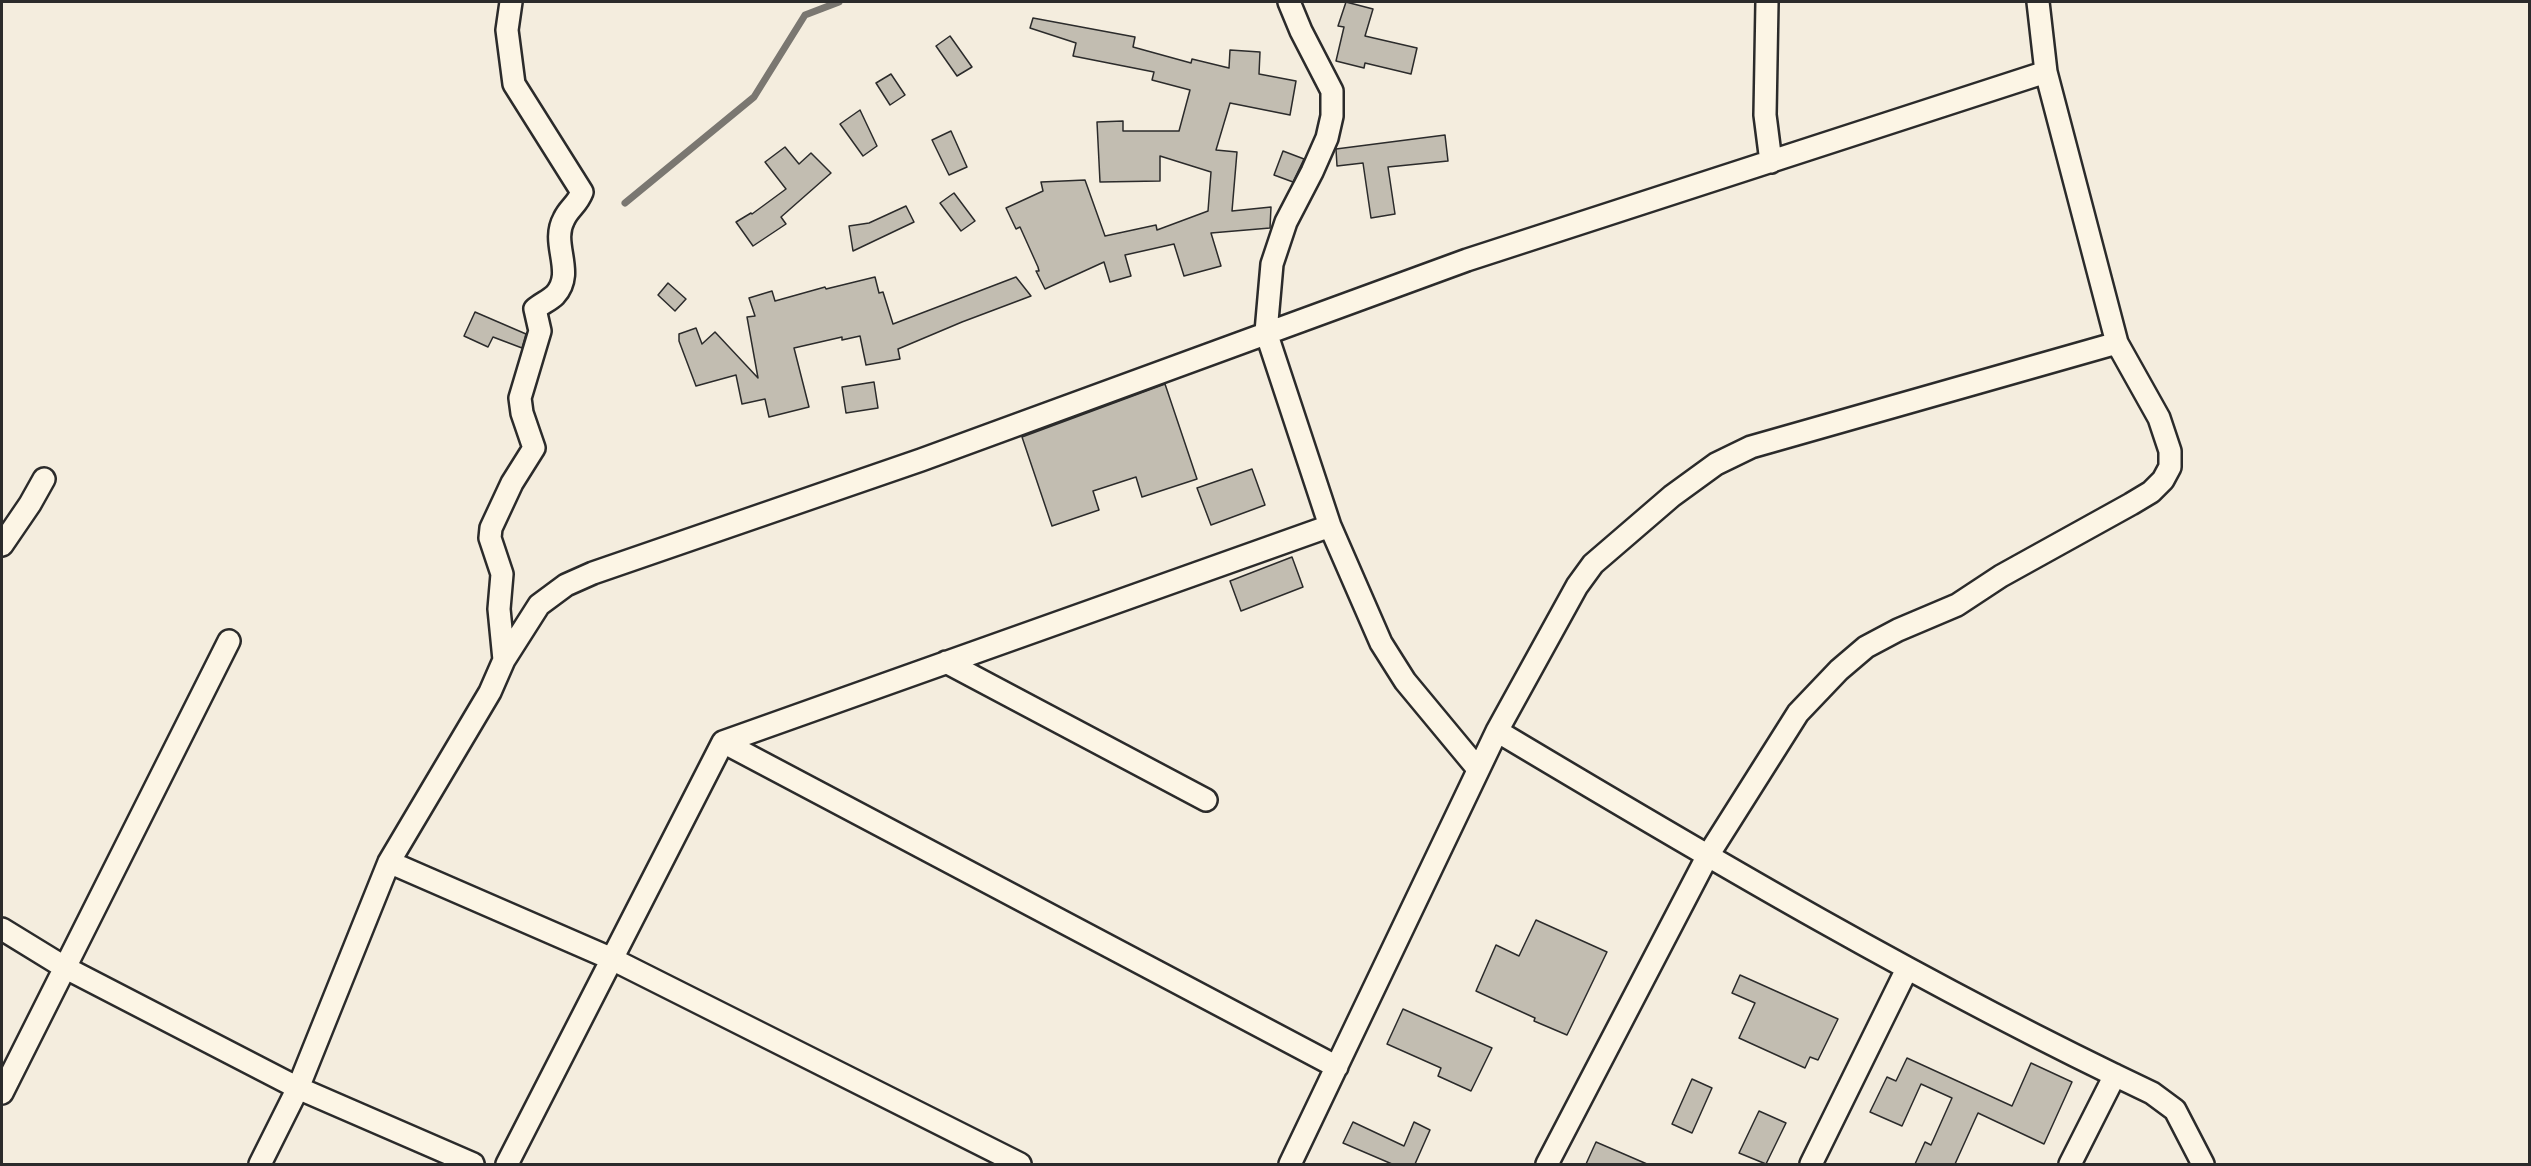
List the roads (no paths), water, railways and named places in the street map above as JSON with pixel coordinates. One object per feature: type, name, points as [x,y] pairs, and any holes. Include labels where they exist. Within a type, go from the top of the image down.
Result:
[{"type":"street","points":[[504,660],[499,609],[502,573],[490,538],[491,528],[512,483],[534,448],[522,413],[520,398],[540,331],[536,309],[555,295],[564,279],[563,259],[558,246],[563,219],[577,204],[582,192],[514,84],[507,30],[510,2]]},
{"type":"street","points":[[1289,2],[1301,31],[1332,91],[1332,116],[1327,138],[1286,222],[1272,264],[1266,332],[1330,526],[1381,643],[1406,681],[1479,769]]},
{"type":"street","points":[[1767,2],[1765,115],[1772,162]]},
{"type":"street","points":[[1547,1164],[1707,857],[1798,713],[1839,670],[1866,647],[1898,630],[1957,605],[2001,576],[2151,492],[2163,480],[2170,467],[2170,451],[2159,418],[2117,343],[2046,72],[2038,2]]},
{"type":"street","points":[[260,1164],[298,1088],[389,862],[490,692],[504,660],[538,605],[566,585],[593,573],[921,460],[1467,260],[2046,72]]},
{"type":"street","points":[[1290,1164],[1497,731],[1577,586],[1593,564],[1672,495],[1716,464],[1751,447],[2117,343]]},
{"type":"street","points":[[2,545],[44,479]]},
{"type":"street","points":[[507,1164],[723,742],[1330,526]]},
{"type":"street","points":[[2,1093],[229,640]]},
{"type":"street","points":[[946,662],[1206,800]]},
{"type":"street","points":[[1497,731],[1707,857],[1907,969],[2152,1093],[2175,1110],[2203,1164]]},
{"type":"street","points":[[723,742],[1336,1067]]},
{"type":"street","points":[[389,862],[612,959],[1020,1164]]},
{"type":"street","points":[[2,929],[64,967],[298,1088],[473,1164]]},
{"type":"street","points":[[1811,1164],[1907,969]]},
{"type":"street","points":[[2070,1164],[2115,1075]]},
{"type":"waterway","points":[[625,203],[754,97],[805,15],[839,2]]}]
